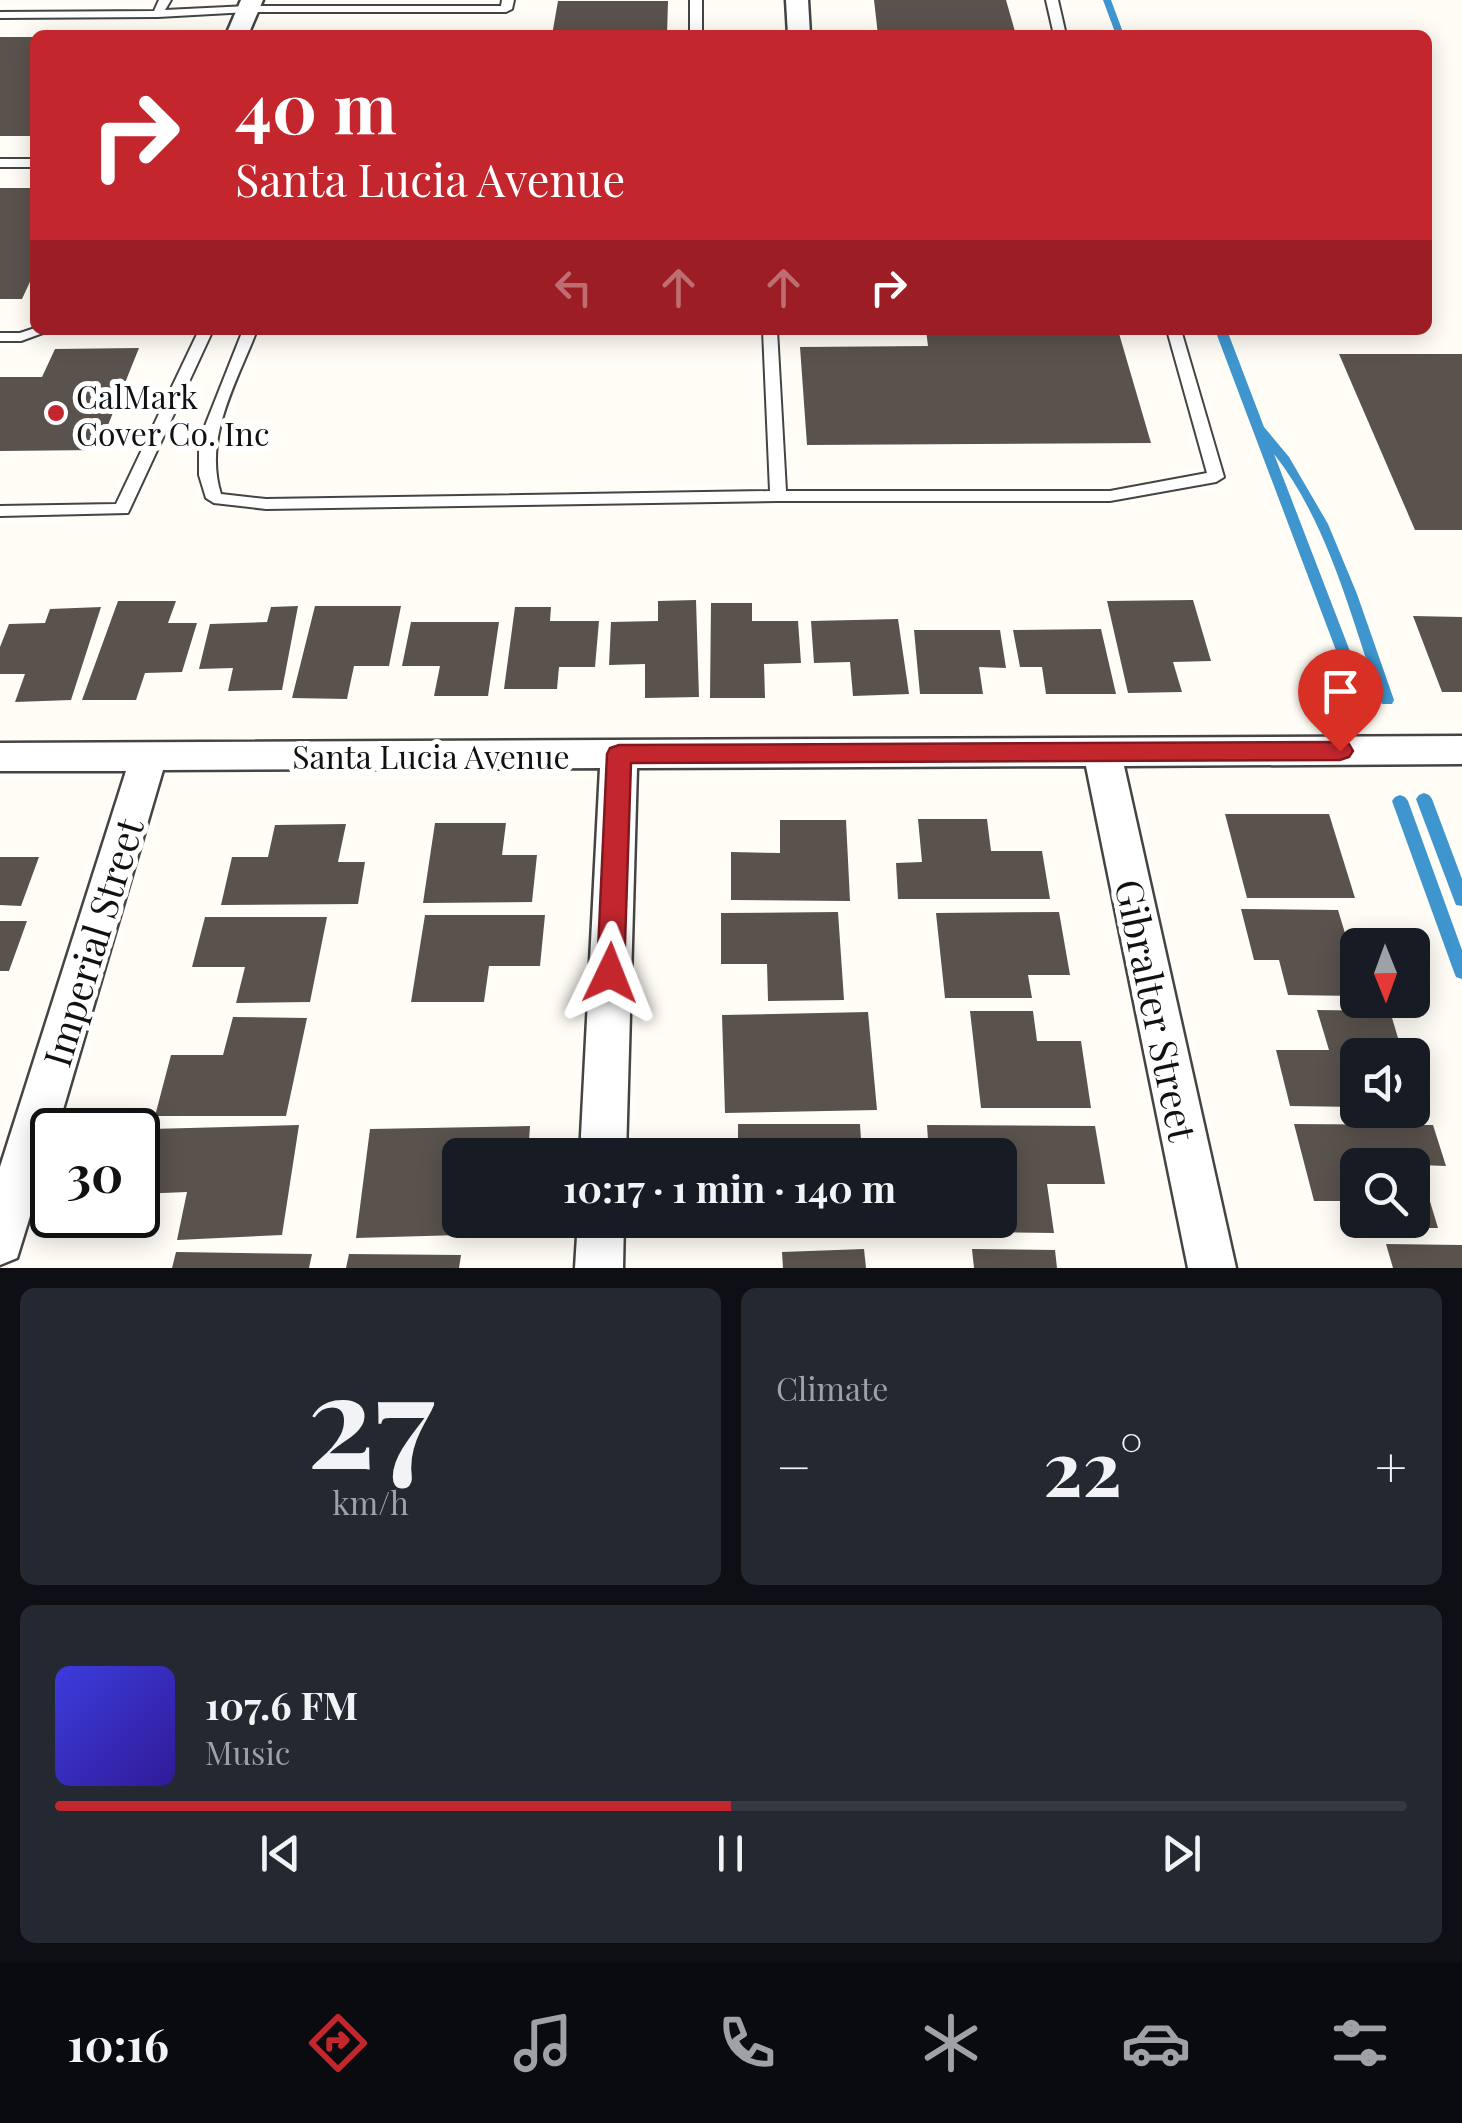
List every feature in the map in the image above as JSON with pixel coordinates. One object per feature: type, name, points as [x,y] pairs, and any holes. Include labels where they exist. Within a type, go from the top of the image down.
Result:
[{"type":"street","points":[[797,0],[799,30]]},
{"type":"street","points":[[239,30],[250,4]]},
{"type":"street","name":"Santa Lucia Avenue","points":[[0,757],[1462,750]]},
{"type":"street","name":"Gibralter Street","points":[[1102,752],[1212,1268]]},
{"type":"street","points":[[605,1138],[619,754]]},
{"type":"street","name":"Imperial Street","points":[[0,1242],[149,756]]},
{"type":"street","points":[[599,1268],[600,1238]]},
{"type":"lane","points":[[158,14],[164,0]]},
{"type":"lane","points":[[0,16],[158,14],[250,4],[506,9],[508,0]]},
{"type":"lane","points":[[696,0],[696,30]]},
{"type":"lane","points":[[1052,0],[1059,30]]},
{"type":"lane","points":[[0,163],[30,163]]},
{"type":"lane","points":[[0,337],[30,334]]},
{"type":"lane","points":[[0,511],[122,509],[204,335]]},
{"type":"lane","points":[[248,335],[206,441],[208,475],[214,498],[266,504],[778,496],[1110,496],[1216,477],[1175,335]]},
{"type":"lane","points":[[770,335],[778,496]]},
{"type":"building","points":[[874,0],[1006,0],[1015,30],[877,30]]},
{"type":"building","points":[[558,1],[668,1],[667,30],[553,30]]},
{"type":"building","points":[[0,37],[30,37],[30,136],[0,136]]},
{"type":"building","points":[[0,188],[30,188],[30,282],[22,299],[0,299]]},
{"type":"building","points":[[927,335],[1119,335],[1151,443],[807,445],[800,347],[928,346]]},
{"type":"building","name":"CalMark Cover Co. Inc","points":[[139,348],[98,450],[0,451],[0,377],[42,377],[55,349]]},
{"type":"building","points":[[1339,354],[1462,354],[1462,530],[1415,530]]},
{"type":"building","points":[[696,600],[699,697],[645,698],[645,664],[609,665],[611,622],[658,621],[658,601]]},
{"type":"building","points":[[1193,600],[1211,661],[1173,662],[1182,692],[1128,693],[1107,601]]},
{"type":"building","points":[[118,601],[176,601],[168,623],[197,623],[182,672],[145,673],[136,700],[82,700]]},
{"type":"building","points":[[711,603],[752,603],[752,621],[798,621],[801,663],[764,664],[765,698],[710,698]]},
{"type":"building","points":[[298,606],[282,690],[228,691],[233,668],[199,669],[210,624],[267,622],[271,607]]},
{"type":"building","points":[[315,606],[401,606],[389,666],[354,666],[347,699],[292,698]]},
{"type":"building","points":[[101,607],[71,700],[15,702],[25,674],[0,674],[0,647],[9,624],[45,623],[50,609]]},
{"type":"building","points":[[515,607],[551,607],[550,621],[599,621],[595,667],[559,667],[557,689],[504,689]]},
{"type":"building","points":[[1413,616],[1462,617],[1462,692],[1442,692]]},
{"type":"building","points":[[898,619],[909,694],[853,696],[850,662],[814,663],[811,621]]},
{"type":"building","points":[[411,622],[499,622],[488,696],[434,696],[440,666],[402,666]]},
{"type":"building","points":[[1101,629],[1116,694],[1046,694],[1042,667],[1020,667],[1013,630]]},
{"type":"building","points":[[914,630],[1000,630],[1006,668],[979,667],[983,694],[920,694]]},
{"type":"building","points":[[1225,814],[1329,814],[1355,898],[1247,898]]},
{"type":"building","points":[[918,819],[987,819],[991,851],[1042,851],[1050,899],[898,899],[896,863],[922,862]]},
{"type":"building","points":[[780,820],[846,820],[850,901],[731,900],[731,852],[780,853]]},
{"type":"building","points":[[435,823],[506,823],[502,855],[537,855],[532,902],[423,903]]},
{"type":"building","points":[[346,824],[338,862],[365,862],[358,904],[221,905],[232,857],[268,857],[275,825]]},
{"type":"building","points":[[0,857],[39,857],[21,906],[0,905]]},
{"type":"building","points":[[1241,909],[1338,910],[1343,928],[1340,928],[1340,996],[1288,995],[1279,960],[1254,960]]},
{"type":"building","points":[[838,912],[844,1000],[768,1001],[767,964],[721,964],[721,913]]},
{"type":"building","points":[[1059,912],[1070,975],[1028,975],[1032,998],[945,998],[936,913]]},
{"type":"building","points":[[425,915],[545,915],[540,966],[489,966],[484,1002],[411,1002]]},
{"type":"building","points":[[205,917],[327,917],[310,1002],[236,1003],[245,967],[192,967]]},
{"type":"building","points":[[0,921],[27,921],[9,971],[0,971]]},
{"type":"building","points":[[1317,1010],[1340,1010],[1340,1018],[1392,1018],[1398,1038],[1340,1038],[1340,1107],[1290,1106],[1276,1050],[1329,1050]]},
{"type":"building","points":[[970,1011],[1033,1011],[1037,1041],[1081,1041],[1091,1108],[981,1108]]},
{"type":"building","points":[[868,1012],[877,1110],[725,1113],[722,1015]]},
{"type":"building","points":[[233,1017],[307,1018],[286,1116],[160,1116],[157,1108],[171,1055],[223,1055]]},
{"type":"building","points":[[738,1124],[860,1124],[861,1138],[738,1138]]},
{"type":"building","points":[[1294,1124],[1340,1124],[1340,1128],[1433,1125],[1446,1166],[1430,1165],[1430,1148],[1340,1148],[1340,1201],[1314,1201]]},
{"type":"building","points":[[299,1125],[282,1235],[177,1240],[187,1192],[160,1193],[160,1129]]},
{"type":"building","points":[[927,1125],[1095,1126],[1105,1184],[1047,1184],[1054,1233],[1017,1233],[1017,1138],[928,1138]]},
{"type":"building","points":[[530,1126],[529,1138],[442,1138],[442,1236],[356,1238],[370,1129]]},
{"type":"building","points":[[1430,1201],[1438,1228],[1430,1228]]},
{"type":"building","points":[[1386,1244],[1462,1245],[1462,1268],[1393,1268]]},
{"type":"building","points":[[864,1249],[866,1268],[783,1268],[782,1252]]},
{"type":"building","points":[[972,1249],[1055,1250],[1057,1268],[974,1268]]},
{"type":"building","points":[[176,1252],[312,1254],[309,1268],[172,1268]]},
{"type":"building","points":[[349,1254],[461,1255],[459,1268],[346,1268]]},
{"type":"waterway","points":[[1107,0],[1118,30]]},
{"type":"waterway","points":[[1223,335],[1361,698]]},
{"type":"waterway","points":[[1262,430],[1285,459],[1322,524],[1387,700]]},
{"type":"waterway","points":[[1424,799],[1462,900]]},
{"type":"waterway","points":[[1400,801],[1462,972]]},
{"type":"place","name":"CalMark Cover Co. Inc","points":[[56,413]]},
{"type":"route","points":[[610,973],[619,754],[1340,751]]}]
